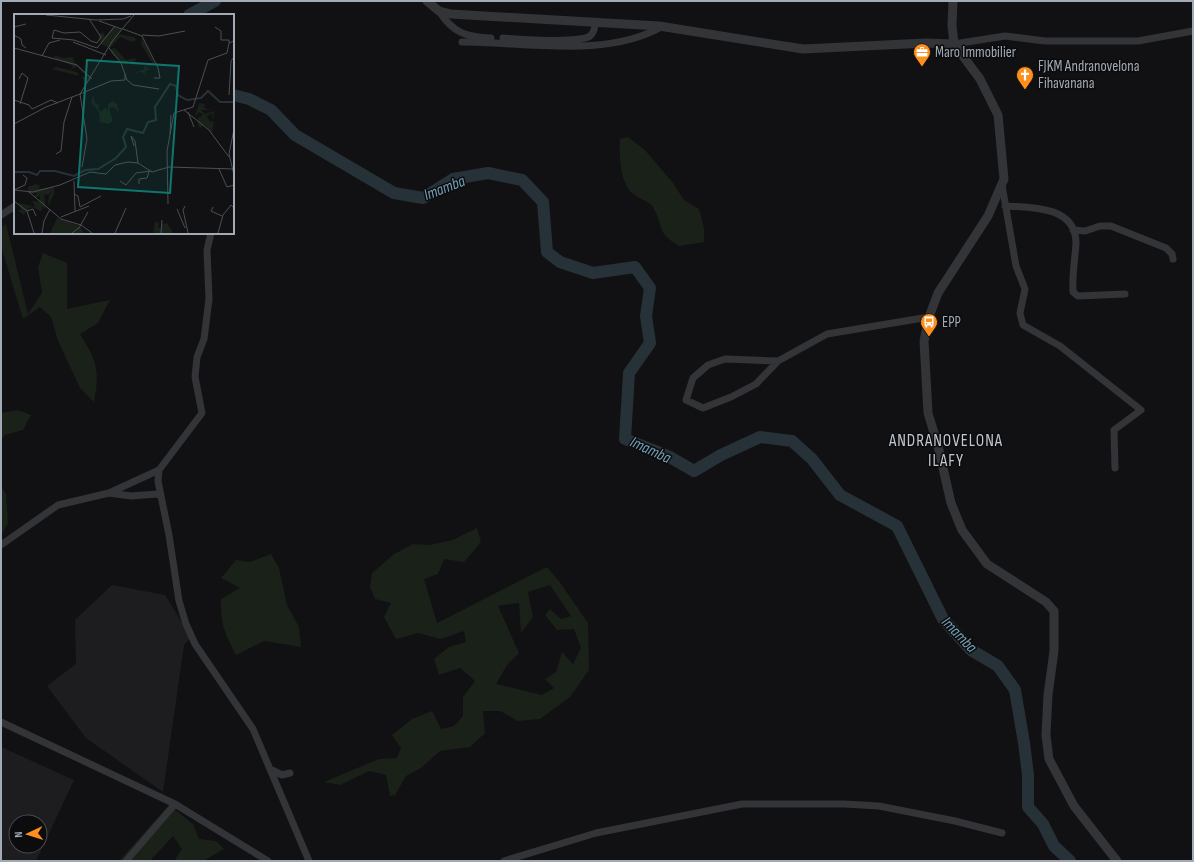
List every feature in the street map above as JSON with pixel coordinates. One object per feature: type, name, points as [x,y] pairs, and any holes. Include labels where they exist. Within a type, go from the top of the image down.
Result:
[{"type":"street","points":[[427,1],[439,11],[448,25],[464,34],[483,38],[568,40],[589,37],[594,30],[595,22]]},
{"type":"street","points":[[953,1],[952,25],[954,44],[980,79],[998,115],[1004,179],[988,216],[938,293],[929,317],[924,341],[928,413],[938,446],[951,503],[962,530],[987,564],[1046,602],[1054,611],[1054,651],[1048,695],[1046,735],[1049,759],[1074,806],[1117,861]]},
{"type":"street","points":[[439,11],[480,16],[663,26],[803,48],[926,43],[954,44],[1005,36],[1045,41],[1138,41],[1193,31]]},
{"type":"street","points":[[462,42],[587,47],[608,45],[638,37],[663,26]]},
{"type":"street","points":[[1002,185],[1016,266],[1025,289],[1024,303],[1020,313],[1023,325],[1060,346],[1141,410],[1114,430],[1115,468]]},
{"type":"street","points":[[1005,206],[1043,208],[1056,213],[1067,220],[1073,230],[1076,242],[1072,278],[1073,292],[1078,296],[1125,294]]},
{"type":"street","points":[[1,215],[14,207]]},
{"type":"street","points":[[1073,230],[1085,231],[1100,226],[1111,226],[1166,248],[1172,254],[1174,259]]},
{"type":"street","points":[[1,545],[58,505],[109,493],[159,470],[202,412],[195,377],[197,357],[204,340],[209,299],[207,255],[212,234]]},
{"type":"street","points":[[778,361],[725,358],[708,365],[693,378],[686,400],[702,408],[731,397],[756,384],[778,361],[827,334],[929,317]]},
{"type":"street","points":[[159,470],[158,481],[169,535],[179,601],[186,624],[195,644],[253,729],[309,861]]},
{"type":"street","points":[[109,493],[132,496],[158,494],[161,496]]},
{"type":"street","points":[[1,722],[175,804],[268,861]]},
{"type":"street","points":[[270,769],[282,775],[290,773]]},
{"type":"street","points":[[126,861],[175,804]]},
{"type":"street","points":[[504,861],[596,833],[742,804],[844,804],[879,806],[955,821],[1002,833]]},
{"type":"shaded area","points":[[628,137],[645,150],[673,183],[684,200],[699,209],[704,228],[704,242],[679,246],[664,234],[652,206],[632,193],[628,188],[621,168],[620,139]]},
{"type":"shaded area","points":[[6,224],[28,314],[42,293],[38,267],[43,253],[67,263],[67,309],[110,300],[98,323],[80,334],[96,366],[97,382],[94,402],[80,388],[58,341],[51,317],[40,307],[23,319],[1,246],[1,227]]},
{"type":"shaded area","points":[[18,410],[31,415],[23,430],[5,435],[1,440],[1,413]]},
{"type":"shaded area","points":[[1,486],[6,494],[8,523],[1,536]]},
{"type":"shaded area","points":[[477,528],[481,542],[464,562],[444,559],[438,574],[424,579],[437,623],[547,567],[559,581],[588,623],[589,670],[570,697],[540,719],[518,721],[500,711],[483,711],[485,733],[470,747],[440,751],[421,768],[406,776],[395,795],[390,796],[386,775],[369,771],[340,785],[324,782],[379,759],[397,758],[401,748],[392,735],[412,719],[432,711],[441,729],[454,726],[463,716],[463,697],[475,681],[460,668],[439,675],[434,659],[449,647],[466,642],[464,631],[441,639],[418,633],[396,639],[384,617],[391,603],[375,599],[370,587],[372,573],[394,554],[413,544],[429,545],[453,540]],"holes":[[[550,585],[571,616],[561,619],[550,609],[545,615],[557,630],[574,629],[581,648],[573,664],[562,652],[556,672],[545,679],[554,688],[542,695],[496,684],[507,665],[519,653],[498,606],[519,603],[521,633],[533,617],[528,592]]]},
{"type":"shaded area","points":[[271,554],[279,568],[287,605],[299,627],[301,647],[264,641],[236,655],[222,622],[221,599],[240,588],[221,578],[236,560],[250,562]]},
{"type":"shaded area","points":[[112,585],[165,595],[191,637],[184,645],[163,792],[86,738],[47,686],[76,664],[75,620]]},
{"type":"shaded area","points":[[1,747],[74,780],[48,835],[48,814],[8,814],[8,854],[39,854],[36,861],[1,861]]},
{"type":"shaded area","points":[[169,805],[193,824],[199,839],[216,841],[224,849],[203,861],[174,861],[182,849],[173,836],[150,861],[119,861]]},
{"type":"waterway","name":"Imamba","points":[[191,14],[215,1]]},
{"type":"waterway","name":"Imamba","points":[[234,95],[249,99],[271,110],[295,135],[394,193],[423,198],[453,179],[488,173],[522,180],[543,202],[547,252],[560,262],[593,273],[635,267],[650,288],[646,316],[650,343],[629,373],[625,439],[668,456],[694,471],[721,455],[760,437],[792,441],[812,459],[840,495],[897,526],[943,619],[971,650],[998,666],[1015,690],[1028,775],[1028,807],[1043,824],[1054,846],[1070,861]]},
{"type":"place","name":"Maro Immobilier","points":[[922,67]]},
{"type":"place","name":"FJKM Andranovelona Fihavanana","points":[[1025,90]]},
{"type":"place","name":"EPP","points":[[929,337]]},
{"type":"district","name":"ANDRANOVELONA ILAFY","points":[[946,450]]}]
